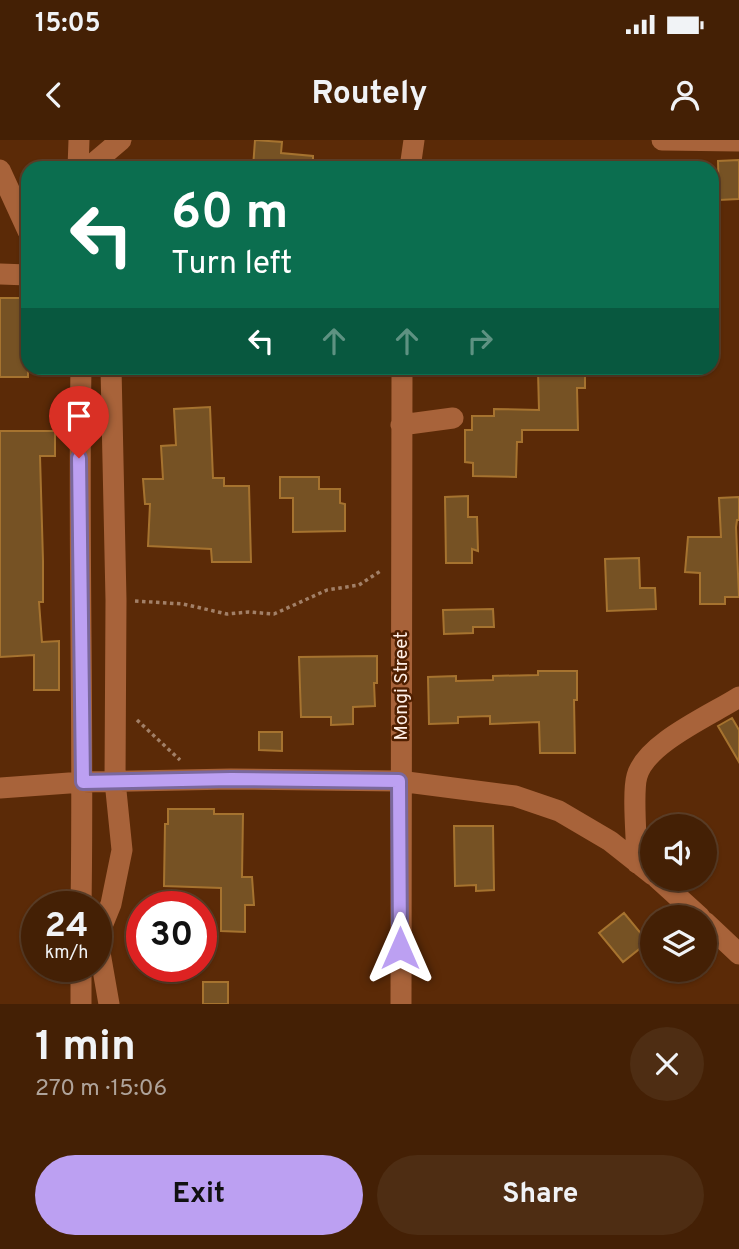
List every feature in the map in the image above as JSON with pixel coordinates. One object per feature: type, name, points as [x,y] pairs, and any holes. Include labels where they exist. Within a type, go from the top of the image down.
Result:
[{"type":"street","points":[[78,161],[79,140]]},
{"type":"street","points":[[411,161],[414,140]]},
{"type":"street","points":[[662,140],[739,141]]},
{"type":"street","points":[[0,170],[21,216]]},
{"type":"street","points":[[0,274],[21,275]]},
{"type":"street","points":[[81,375],[81,891]]},
{"type":"street","points":[[109,1004],[99,947],[100,931],[111,904],[122,850],[116,781],[116,600],[111,375]]},
{"type":"street","name":"Mongi Street","points":[[401,1004],[399,781],[402,375]]},
{"type":"street","points":[[401,425],[453,418]]},
{"type":"street","points":[[640,828],[635,788],[643,763],[673,737],[739,698]]},
{"type":"street","points":[[0,788],[116,781],[399,781],[516,796],[559,811],[610,841],[640,865]]},
{"type":"street","points":[[672,891],[687,905]]},
{"type":"street","points":[[717,933],[739,954]]},
{"type":"street","points":[[81,982],[81,1004]]},
{"type":"path","points":[[116,600],[183,604],[227,614],[274,614],[327,590],[359,585],[401,558]]},
{"type":"path","points":[[116,707],[140,722],[202,780]]},
{"type":"building","points":[[255,140],[282,142],[281,153],[313,156],[313,161],[254,161]]},
{"type":"building","points":[[739,160],[739,199],[719,200],[718,161]]},
{"type":"building","points":[[0,298],[21,298],[21,375],[28,377],[0,377]]},
{"type":"building","points":[[538,375],[585,375],[585,388],[577,388],[578,430],[522,430],[522,442],[517,442],[516,477],[473,476],[473,463],[465,462],[465,430],[472,430],[472,416],[494,416],[494,409],[539,410]]},
{"type":"building","points":[[210,407],[213,478],[224,478],[224,486],[249,486],[251,562],[212,562],[211,549],[148,546],[150,504],[145,504],[143,479],[163,479],[161,446],[176,445],[174,409]]},
{"type":"building","points":[[0,431],[55,431],[55,456],[40,456],[43,602],[39,602],[42,642],[59,641],[59,690],[34,690],[34,655],[0,657]]},
{"type":"building","points":[[280,477],[319,477],[319,489],[340,489],[340,503],[345,504],[345,531],[293,532],[293,498],[280,498]]},
{"type":"building","points":[[468,496],[468,517],[477,517],[478,551],[472,549],[472,563],[446,563],[445,497]]},
{"type":"building","points":[[739,497],[739,520],[736,527],[739,597],[725,597],[725,604],[700,604],[700,573],[685,572],[688,537],[721,537],[719,498]]},
{"type":"building","points":[[639,558],[640,588],[655,588],[656,609],[607,611],[605,559]]},
{"type":"building","points":[[493,609],[494,627],[473,627],[473,633],[444,634],[443,610]]},
{"type":"building","points":[[377,656],[375,706],[353,707],[353,724],[331,725],[331,717],[301,717],[299,657]]},
{"type":"building","points":[[538,671],[577,671],[577,700],[574,700],[575,753],[540,753],[539,722],[490,724],[490,716],[458,717],[458,723],[429,724],[428,677],[456,676],[456,681],[493,680],[493,676],[538,675]]},
{"type":"building","points":[[732,718],[739,730],[739,762],[718,726]]},
{"type":"building","points":[[259,732],[282,732],[282,751],[259,750]]},
{"type":"building","points":[[168,809],[214,809],[214,814],[243,814],[242,877],[252,877],[254,905],[245,905],[245,932],[221,931],[221,888],[164,886],[165,824],[168,824]]},
{"type":"building","points":[[454,826],[493,826],[494,890],[476,891],[476,885],[455,886]]},
{"type":"building","points":[[624,913],[640,932],[640,948],[623,962],[599,933]]},
{"type":"building","points":[[203,982],[228,982],[228,1004],[203,1004]]},
{"type":"route","points":[[79,458],[83,782],[231,779],[399,781],[400,948]]}]
